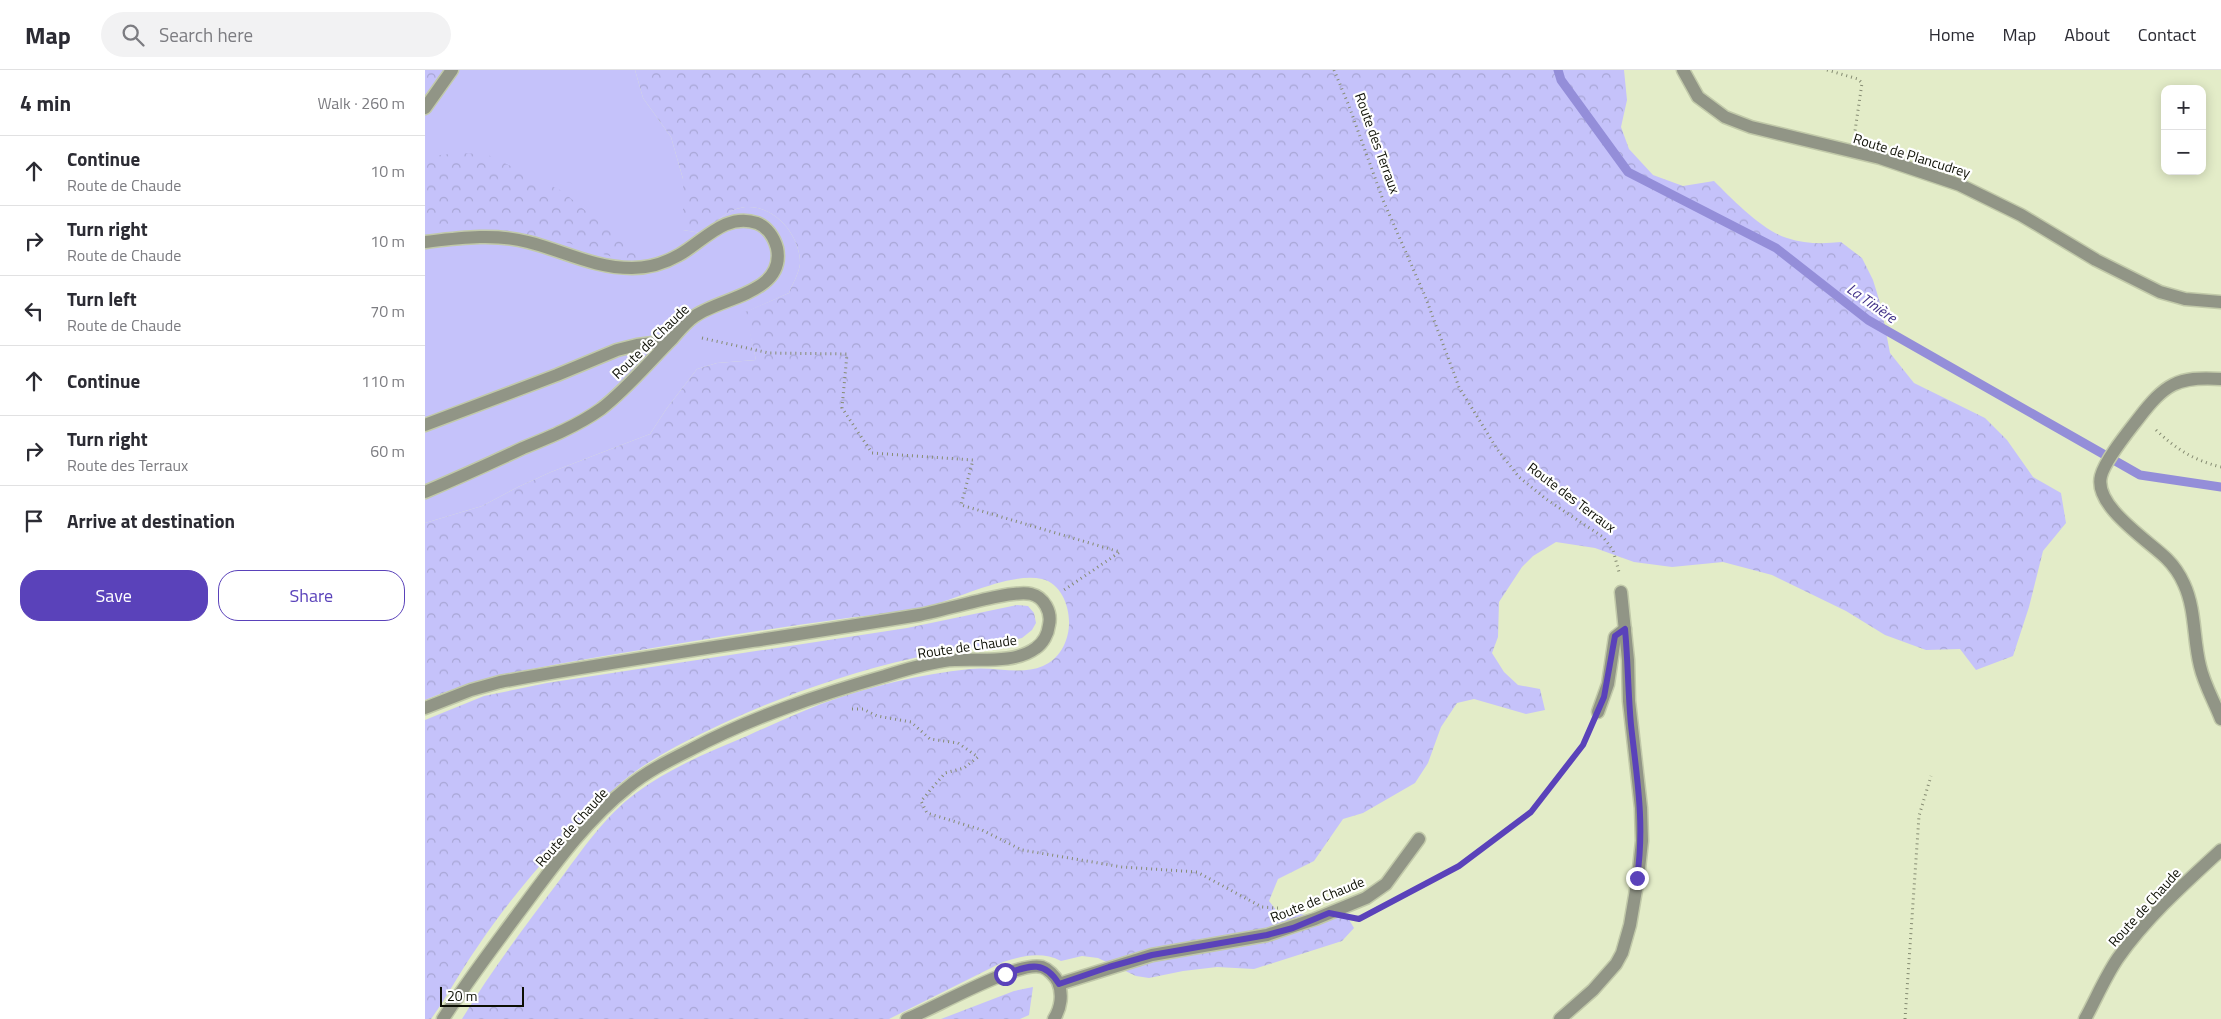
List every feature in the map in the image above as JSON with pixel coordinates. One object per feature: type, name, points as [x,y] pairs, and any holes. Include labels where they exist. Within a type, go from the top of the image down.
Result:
[{"type":"street","points":[[425,108],[452,70]]},
{"type":"street","name":"Route de Plancudrey","points":[[1683,70],[1698,97],[1725,117],[1751,127],[1905,166],[1974,190],[2021,215],[2095,260],[2160,292],[2185,299],[2221,302]]},
{"type":"street","name":"Route de Chaude","points":[[425,242],[475,237],[510,239],[529,242],[591,263],[621,268],[642,268],[681,254],[713,231],[730,223],[748,221],[766,229],[773,238],[777,250],[777,262],[771,277],[762,286],[696,315],[612,399],[575,425],[425,492]]},
{"type":"street","points":[[425,425],[617,350],[673,337]]},
{"type":"street","points":[[2221,379],[2183,380],[2155,397],[2120,442],[2101,474],[2103,494],[2114,510],[2168,560],[2184,584],[2192,615],[2200,665],[2221,719]]},
{"type":"street","points":[[1560,1019],[1593,990],[1616,964],[1627,939],[1630,925],[1642,841],[1641,808],[1629,701],[1621,592]]},
{"type":"street","points":[[425,708],[471,690],[500,682],[929,613],[1013,594],[1033,594],[1044,604]]},
{"type":"street","name":"Route de Chaude","points":[[443,1019],[459,994],[546,875],[605,807],[648,772],[743,724],[833,691],[940,662],[967,658],[996,659],[1031,651],[1043,640],[1048,630],[1049,614],[1044,604]]},
{"type":"street","points":[[1598,712],[1608,684],[1615,636],[1625,629]]},
{"type":"street","name":"Route de Chaude","points":[[1059,984],[1152,955],[1267,935],[1315,919],[1366,898],[1386,884],[1419,839]]},
{"type":"street","name":"Route de Chaude","points":[[2085,1019],[2117,960],[2141,929],[2174,893],[2221,850]]},
{"type":"street","points":[[907,1019],[990,981],[1025,967],[1035,966],[1047,969],[1059,984],[1061,999],[1054,1019]]},
{"type":"path","name":"Route des Terraux","points":[[1334,70],[1383,200],[1425,296],[1459,387],[1497,448],[1519,477],[1545,500],[1588,526],[1610,544],[1618,567],[1621,592]]},
{"type":"path","points":[[1827,70],[1858,79],[1862,83],[1851,152]]},
{"type":"path","points":[[673,337],[769,352],[847,354],[842,408],[872,453],[973,460],[961,505],[1120,552],[1044,604]]},
{"type":"path","points":[[2141,415],[2175,448],[2204,462],[2221,467]]},
{"type":"path","points":[[833,691],[843,706],[849,709],[863,709],[877,716],[911,722],[930,739],[958,742],[979,757],[964,768],[945,773],[921,801],[927,813],[981,830],[1022,850],[1121,867],[1197,872],[1262,907],[1281,909]]},
{"type":"path","points":[[1401,897],[1459,866],[1531,812],[1583,745],[1598,712]]},
{"type":"path","points":[[1905,1019],[1919,816],[1931,776]]},
{"type":"green space","points":[[425,70],[444,70],[438,81],[425,96]]},
{"type":"green space","points":[[444,70],[635,70],[643,98],[671,137],[683,179],[683,230],[701,233],[723,216],[736,209],[748,207],[760,209],[771,213],[789,230],[799,252],[800,264],[789,293],[746,312],[756,360],[717,363],[697,369],[650,434],[551,472],[482,506],[425,523],[425,96],[438,81]]},
{"type":"green space","points":[[635,70],[1624,70],[1627,100],[1621,127],[1629,149],[1653,175],[1683,186],[1714,181],[1748,214],[1768,229],[1794,240],[1821,243],[1841,242],[1862,258],[1873,280],[1881,306],[1890,353],[1914,383],[1985,418],[2007,440],[2033,477],[2061,493],[2066,523],[2043,551],[2029,607],[2013,656],[1976,670],[1960,649],[1926,650],[1885,635],[1846,611],[1772,575],[1723,562],[1672,567],[1634,562],[1595,548],[1556,542],[1533,556],[1522,567],[1499,602],[1498,637],[1492,653],[1504,672],[1518,685],[1540,689],[1545,710],[1526,714],[1474,699],[1457,703],[1441,727],[1428,763],[1415,783],[1363,813],[1343,819],[1314,861],[1278,879],[1269,901],[1276,910],[1318,917],[1348,918],[1354,928],[1342,941],[1254,969],[1217,967],[1149,978],[1136,976],[1098,958],[1082,956],[1061,961],[1039,955],[1003,962],[889,1019],[462,1019],[509,949],[576,857],[614,812],[649,784],[690,761],[821,704],[894,682],[951,671],[979,668],[1016,671],[1034,669],[1054,659],[1062,650],[1067,638],[1069,625],[1068,611],[1063,597],[1054,585],[1042,579],[1015,579],[1000,582],[917,609],[750,632],[539,667],[470,684],[425,700],[425,523],[482,506],[551,472],[650,434],[697,369],[717,363],[756,360],[745,312],[789,293],[798,271],[800,264],[799,252],[789,230],[771,213],[760,209],[748,207],[736,209],[723,216],[701,233],[683,230],[683,179],[671,137],[643,98]]},
{"type":"green space","points":[[457,153],[486,154],[562,191],[607,229],[642,253],[636,261],[622,260],[565,242],[442,223],[425,232],[425,161],[432,156]]},
{"type":"green space","points":[[1017,605],[1028,606],[1034,613],[1036,623],[1032,630],[1022,638],[887,664],[809,688],[757,708],[682,743],[633,773],[575,827],[539,866],[491,928],[431,1019],[425,1019],[425,720],[484,696],[547,683],[907,628]]},
{"type":"green space","points":[[1033,987],[1029,1015],[1020,1019],[941,1019],[1014,991]]},
{"type":"waterway","name":"La Tinière","points":[[1558,70],[1561,80],[1628,172],[1776,248],[1868,320],[2140,475],[2221,487]]},
{"type":"route","points":[[1005,974],[1025,967],[1041,966],[1047,969],[1059,984],[1152,955],[1267,935],[1293,928],[1329,913],[1359,919],[1459,866],[1531,812],[1583,745],[1608,684],[1615,636],[1625,629],[1629,701],[1641,808],[1642,841],[1637,878]]}]
